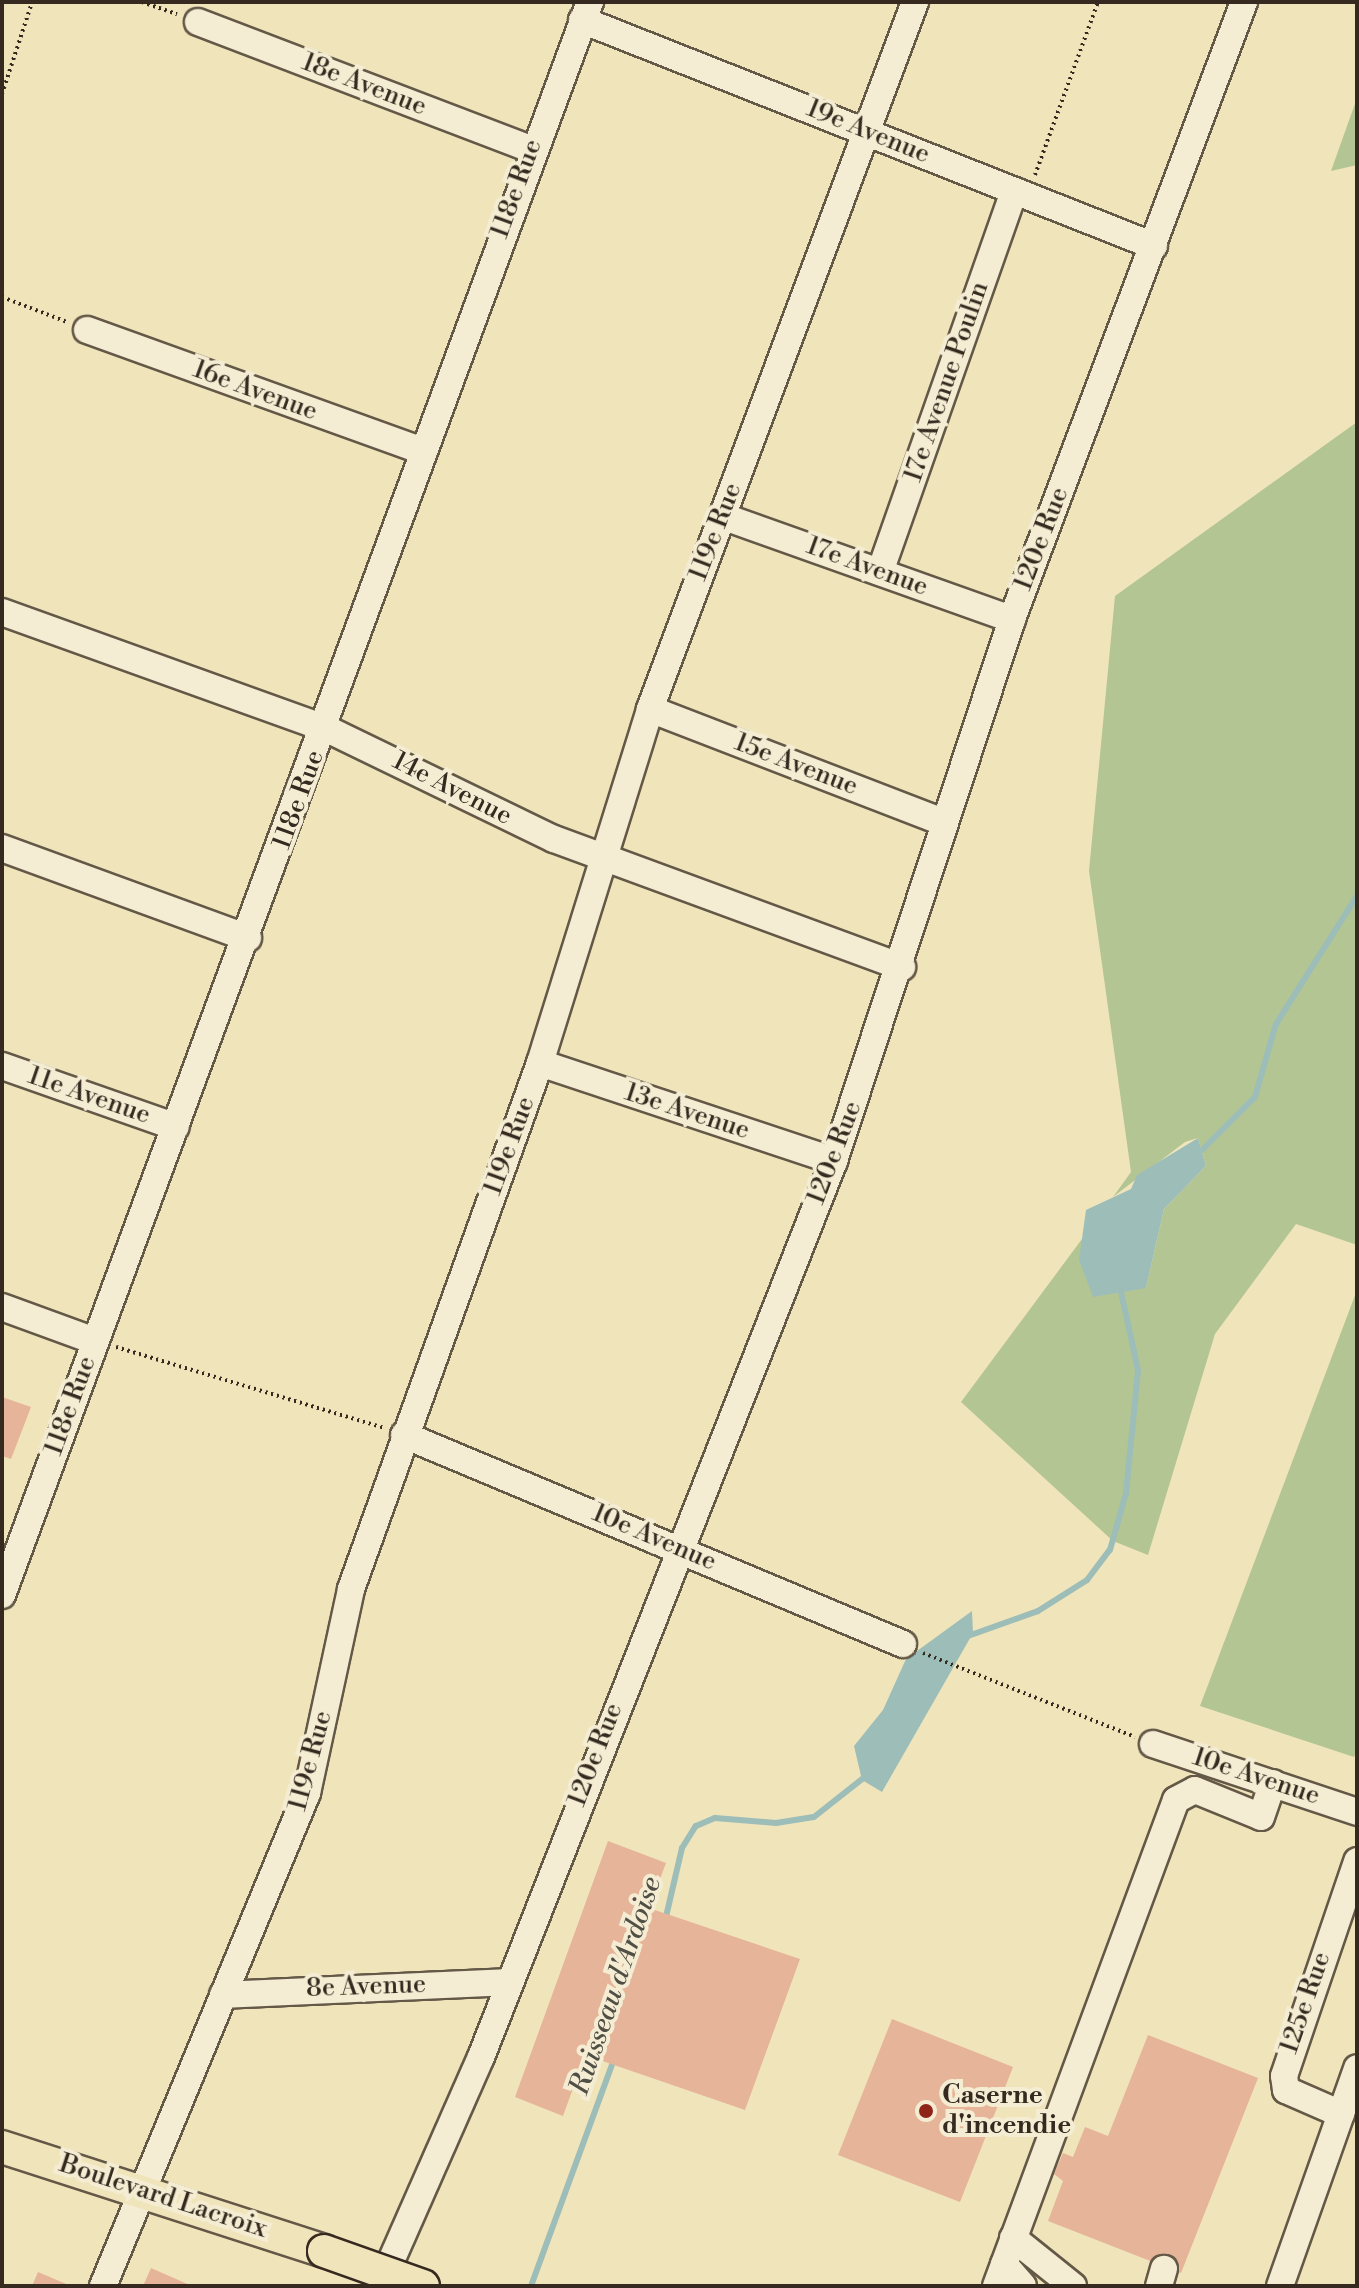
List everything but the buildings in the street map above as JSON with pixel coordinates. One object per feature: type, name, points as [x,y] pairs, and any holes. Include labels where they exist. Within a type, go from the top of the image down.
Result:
[{"type":"main road","name":"Boulevard Lacroix","points":[[2,2147],[145,2187],[423,2286]]},
{"type":"street","name":"119e Rue","points":[[103,2286],[307,1793],[351,1589],[540,1063],[650,709],[915,2]]},
{"type":"street","name":"120e Rue","points":[[380,2286],[509,1982],[677,1547],[834,1161],[902,967],[941,821],[1012,619],[1244,2]]},
{"type":"street","name":"19e Avenue","points":[[586,11],[1021,194],[1154,246]]},
{"type":"street","name":"118e Rue","points":[[2,1595],[325,728],[531,149],[586,11]]},
{"type":"street","name":"18e Avenue","points":[[198,22],[531,149]]},
{"type":"street","name":"17e Avenue Poulin","points":[[880,572],[1021,194]]},
{"type":"street","name":"16e Avenue","points":[[87,330],[424,451]]},
{"type":"street","name":"17e Avenue","points":[[722,516],[1012,619]]},
{"type":"street","name":"14e Avenue","points":[[2,612],[325,728],[523,826],[902,967]]},
{"type":"street","name":"15e Avenue","points":[[650,709],[941,821]]},
{"type":"street","points":[[2,848],[248,938]]},
{"type":"street","name":"13e Avenue","points":[[540,1063],[834,1161]]},
{"type":"street","name":"11e Avenue","points":[[2,1066],[176,1127]]},
{"type":"street","points":[[2,1307],[95,1341]]},
{"type":"street","name":"10e Avenue","points":[[404,1435],[903,1644]]},
{"type":"street","name":"10e Avenue","points":[[1153,1744],[1357,1812]]},
{"type":"street","points":[[1023,2286],[1000,2275],[1176,1800],[1195,1790],[1261,1817],[1273,1783]]},
{"type":"street","name":"125e Rue","points":[[1341,2114],[1286,2090],[1284,2076],[1357,1861]]},
{"type":"street","name":"8e Avenue","points":[[223,1995],[509,1982]]},
{"type":"street","points":[[1280,2286],[1357,2068]]},
{"type":"street","points":[[1013,2238],[1073,2286]]},
{"type":"path","points":[[2,94],[32,2]]},
{"type":"path","points":[[142,2],[198,22]]},
{"type":"path","points":[[1021,194],[1098,2]]},
{"type":"path","points":[[2,297],[87,330]]},
{"type":"path","points":[[95,1341],[404,1435]]},
{"type":"path","points":[[903,1644],[966,1672],[1153,1744]]},
{"type":"green space","points":[[1357,98],[1357,165],[1331,171]]},
{"type":"green space","points":[[1357,422],[1357,1245],[1296,1224],[1215,1334],[1148,1555],[1113,1541],[961,1402],[1082,1239],[1146,1288],[1164,1209],[1206,1166],[1198,1138],[1185,1142],[1113,1197],[1131,1172],[1089,871],[1115,596]]},
{"type":"green space","points":[[1357,1290],[1357,1750],[1354,1757],[1200,1706]]},
{"type":"water","points":[[1198,1138],[1206,1166],[1164,1209],[1146,1288],[1093,1297],[1079,1260],[1086,1210],[1131,1189],[1137,1175]]},
{"type":"water","points":[[972,1611],[973,1633],[882,1792],[862,1780],[854,1746],[883,1710],[906,1659]]},
{"type":"waterway","name":"Ruisseau d'Ardoise","points":[[1202,1150],[1255,1097],[1276,1024],[1357,896]]},
{"type":"waterway","points":[[968,1636],[1038,1611],[1087,1580],[1110,1550],[1126,1493],[1138,1370],[1121,1292]]},
{"type":"waterway","name":"Ruisseau d'Ardoise","points":[[665,1921],[682,1848],[696,1826],[715,1818],[776,1823],[814,1817],[866,1776]]},
{"type":"waterway","name":"Ruisseau d'Ardoise","points":[[531,2286],[614,2059]]},
{"type":"place","name":"Caserne d'incendie","points":[[926,2111]]}]
